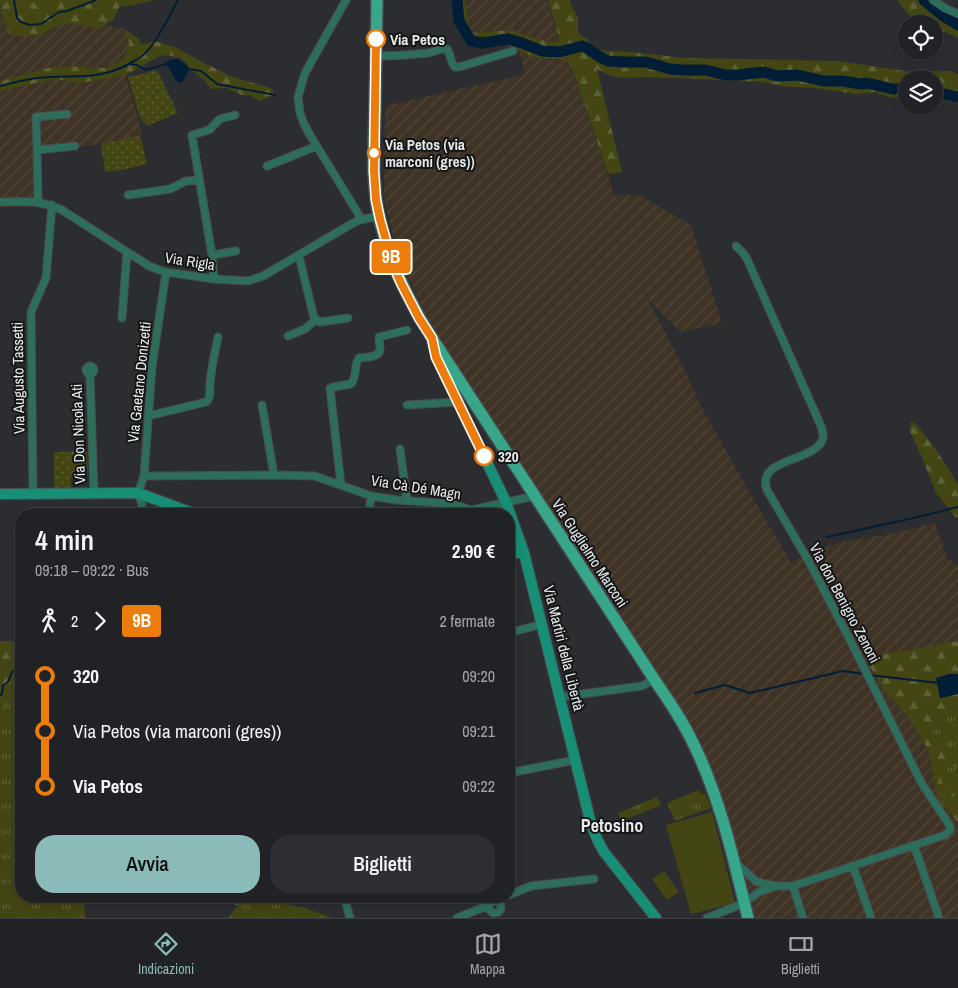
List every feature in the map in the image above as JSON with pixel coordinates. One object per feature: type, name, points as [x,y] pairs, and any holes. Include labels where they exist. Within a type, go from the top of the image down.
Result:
[{"type":"main road","points":[[376,0],[374,171],[379,216]]},
{"type":"main road","name":"Via Guglielmo Marconi","points":[[379,216],[393,265],[407,296],[432,338],[685,727],[701,760],[718,807],[748,918]]},
{"type":"street","points":[[346,0],[305,73],[298,97],[300,113],[304,124],[359,215],[360,220]]},
{"type":"street","points":[[933,0],[958,14]]},
{"type":"street","points":[[376,56],[420,54],[444,48],[449,52],[452,65],[459,67],[513,51]]},
{"type":"street","points":[[38,202],[36,118],[67,114]]},
{"type":"street","points":[[214,279],[212,255],[192,135],[209,130],[220,119],[234,116]]},
{"type":"street","points":[[37,150],[75,146]]},
{"type":"street","points":[[267,166],[317,146]]},
{"type":"street","points":[[128,195],[170,189],[186,181],[199,180]]},
{"type":"street","name":"Via Rigla","points":[[0,202],[28,201],[52,205],[149,266],[166,272],[214,279],[257,279],[360,220],[379,216]]},
{"type":"street","name":"Via Augusto Tassetti","points":[[33,493],[31,312],[46,278],[52,205]]},
{"type":"street","name":"Via don Benigno Zenoni","points":[[734,862],[757,882],[777,886],[793,886],[945,835],[950,830],[950,826],[922,784],[821,586],[767,490],[765,484],[769,472],[775,467],[811,451],[822,439],[823,433],[747,259],[736,246]]},
{"type":"street","points":[[212,255],[236,251]]},
{"type":"street","points":[[122,318],[127,252]]},
{"type":"street","points":[[299,256],[314,318],[320,322],[348,318]]},
{"type":"street","name":"Via Gaetano Donizetti","points":[[138,493],[144,476],[152,367],[166,272]]},
{"type":"street","points":[[288,336],[305,328],[316,319]]},
{"type":"street","points":[[341,485],[330,388],[351,384],[355,378],[359,358],[379,353],[379,337],[407,330]]},
{"type":"street","points":[[148,416],[209,400],[210,376],[218,337]]},
{"type":"street","name":"Via Martiri della Libertà","points":[[432,338],[436,357],[508,508]]},
{"type":"street","points":[[447,380],[446,371],[450,366]]},
{"type":"street","name":"Via Don Nicola Ati","points":[[90,374],[94,493]]},
{"type":"street","points":[[407,406],[457,402]]},
{"type":"street","points":[[262,405],[274,475]]},
{"type":"street","points":[[400,449],[407,501]]},
{"type":"street","name":"Via Cà Dé Magn","points":[[144,476],[315,476],[371,496],[453,504],[465,508]]},
{"type":"street","points":[[0,494],[138,493],[169,508]]},
{"type":"street","points":[[138,493],[142,504],[141,508]]},
{"type":"street","points":[[370,508],[371,496]]},
{"type":"street","name":"Via Cà Dé Magn","points":[[480,508],[535,496]]},
{"type":"street","name":"Via Martiri della Libertà","points":[[515,528],[524,553],[591,824],[604,852],[656,918]]},
{"type":"street","points":[[515,553],[524,553]]},
{"type":"street","points":[[515,631],[542,624]]},
{"type":"street","points":[[560,697],[642,686],[654,679]]},
{"type":"street","points":[[515,771],[575,760]]},
{"type":"street","points":[[914,845],[938,918]]},
{"type":"street","points":[[853,866],[871,918]]},
{"type":"street","points":[[515,893],[531,886],[594,879]]},
{"type":"street","points":[[741,888],[757,882]]},
{"type":"street","name":"Via don Benigno Zenoni","points":[[707,918],[744,903],[759,892],[777,886]]},
{"type":"street","points":[[793,886],[803,918]]},
{"type":"street","points":[[741,888],[759,892]]},
{"type":"street","points":[[346,903],[350,918]]},
{"type":"street","points":[[457,918],[492,903]]},
{"type":"shaded area","points":[[465,0],[547,0],[560,42],[530,37],[513,30],[470,33]]},
{"type":"shaded area","points":[[0,10],[5,18],[9,33],[49,31],[68,23],[97,28],[105,25],[124,29],[129,44],[124,59],[105,68],[52,67],[0,81]]},
{"type":"shaded area","points":[[519,51],[545,59],[556,58],[568,62],[573,69],[614,195],[639,195],[691,225],[722,323],[680,332],[647,298],[700,404],[791,562],[831,545],[886,535],[935,523],[947,558],[958,566],[958,641],[879,655],[866,660],[885,692],[899,706],[915,727],[928,750],[938,800],[958,822],[958,918],[754,918],[700,739],[486,415],[426,314],[398,256],[384,198],[385,106],[525,74]]},
{"type":"shaded area","points":[[126,75],[142,134],[101,144],[40,152],[42,206],[0,207],[0,91],[55,79],[81,83]]},
{"type":"green space","points":[[0,0],[155,0],[119,7],[114,19],[97,28],[68,23],[40,35],[17,36],[9,33]]},
{"type":"green space","points":[[455,0],[465,0],[470,33],[513,30],[530,37],[559,42],[548,0],[570,0],[578,17],[578,32],[591,45],[600,50],[684,58],[837,61],[898,70],[898,97],[893,98],[874,92],[856,94],[814,88],[781,86],[763,82],[645,77],[623,78],[611,76],[597,69],[622,172],[608,174],[573,69],[568,62],[556,58],[545,59],[531,56],[501,42],[474,43],[464,40]]},
{"type":"green space","points":[[897,0],[929,0],[949,16],[958,19],[958,38],[945,32],[943,33],[943,15],[909,15]]},
{"type":"green space","points":[[124,29],[139,39],[142,45],[154,41],[175,47],[233,77],[271,88],[274,93],[260,101],[249,95],[242,95],[227,88],[211,89],[181,58],[167,55],[152,60],[126,75],[81,83],[55,79],[0,91],[0,81],[52,67],[81,66],[86,68],[105,68],[124,59],[129,44]]},
{"type":"green space","points":[[157,70],[178,113],[147,126],[140,118],[128,77]]},
{"type":"green space","points":[[943,71],[951,71],[958,75],[958,103],[943,100]]},
{"type":"green space","points":[[140,135],[147,164],[105,172],[101,144]]},
{"type":"green space","points":[[911,421],[917,425],[939,454],[958,484],[958,518],[955,517],[936,493],[910,432]]},
{"type":"green space","points":[[87,451],[88,475],[71,476],[71,488],[54,488],[54,452]]},
{"type":"green space","points":[[0,641],[14,641],[15,694],[0,710]]},
{"type":"green space","points":[[958,641],[958,674],[949,674],[936,678],[940,698],[958,694],[958,711],[936,724],[931,731],[944,748],[958,753],[958,766],[949,768],[939,766],[942,783],[958,799],[958,822],[938,800],[928,750],[915,727],[899,706],[885,692],[866,660],[868,657]]},
{"type":"green space","points":[[15,693],[15,903],[85,903],[86,918],[0,918],[0,710]]},
{"type":"green space","points":[[958,711],[958,753],[944,748],[931,731],[936,724]]},
{"type":"green space","points":[[939,765],[958,766],[958,799],[942,783]]},
{"type":"green space","points":[[699,790],[701,794],[705,793],[711,808],[675,821],[667,803]]},
{"type":"green space","points":[[657,797],[661,805],[621,821],[618,813]]},
{"type":"green space","points":[[712,812],[735,903],[691,914],[666,825]]},
{"type":"green space","points":[[664,871],[679,892],[667,900],[652,879]]},
{"type":"green space","points":[[281,903],[305,908],[333,918],[228,918],[239,904]]},
{"type":"water","points":[[178,59],[187,65],[189,70],[180,83],[176,81],[166,63],[169,60]]},
{"type":"water","points":[[949,674],[958,674],[958,694],[940,698],[936,678]]},
{"type":"waterway","points":[[14,0],[17,18],[21,22],[30,25],[41,24],[59,12],[67,11],[96,0]]},
{"type":"waterway","points":[[0,86],[18,81],[49,77],[94,75],[116,70],[127,65],[147,51],[162,30],[178,0]]},
{"type":"waterway","points":[[457,0],[459,21],[471,41],[483,43],[508,39],[542,51],[559,52],[582,46],[608,61],[646,62],[670,69],[706,70],[725,75],[764,72],[777,76],[797,75],[824,81],[867,83],[898,89]]},
{"type":"waterway","points":[[924,0],[958,25]]},
{"type":"waterway","points":[[129,64],[137,65],[146,70],[166,64]]},
{"type":"waterway","points":[[189,69],[201,71],[217,84],[275,95]]},
{"type":"waterway","points":[[943,94],[958,97]]},
{"type":"waterway","points":[[827,537],[958,507]]},
{"type":"waterway","points":[[0,695],[2,694],[3,685],[8,682],[12,672],[15,670]]},
{"type":"waterway","points":[[695,693],[725,685],[750,693],[843,671],[865,674]]},
{"type":"waterway","points":[[869,675],[939,683]]},
{"type":"bus line","name":"9B","points":[[376,39],[374,171],[376,200],[380,219],[393,265],[407,296],[432,338],[436,357],[484,456]]},
{"type":"place","name":"Via Petos","points":[[376,39]]},
{"type":"place","name":"Via Petos (via marconi (gres))","points":[[374,153]]},
{"type":"place","name":"320","points":[[484,456]]},
{"type":"district","name":"Petosino","points":[[612,825]]}]
